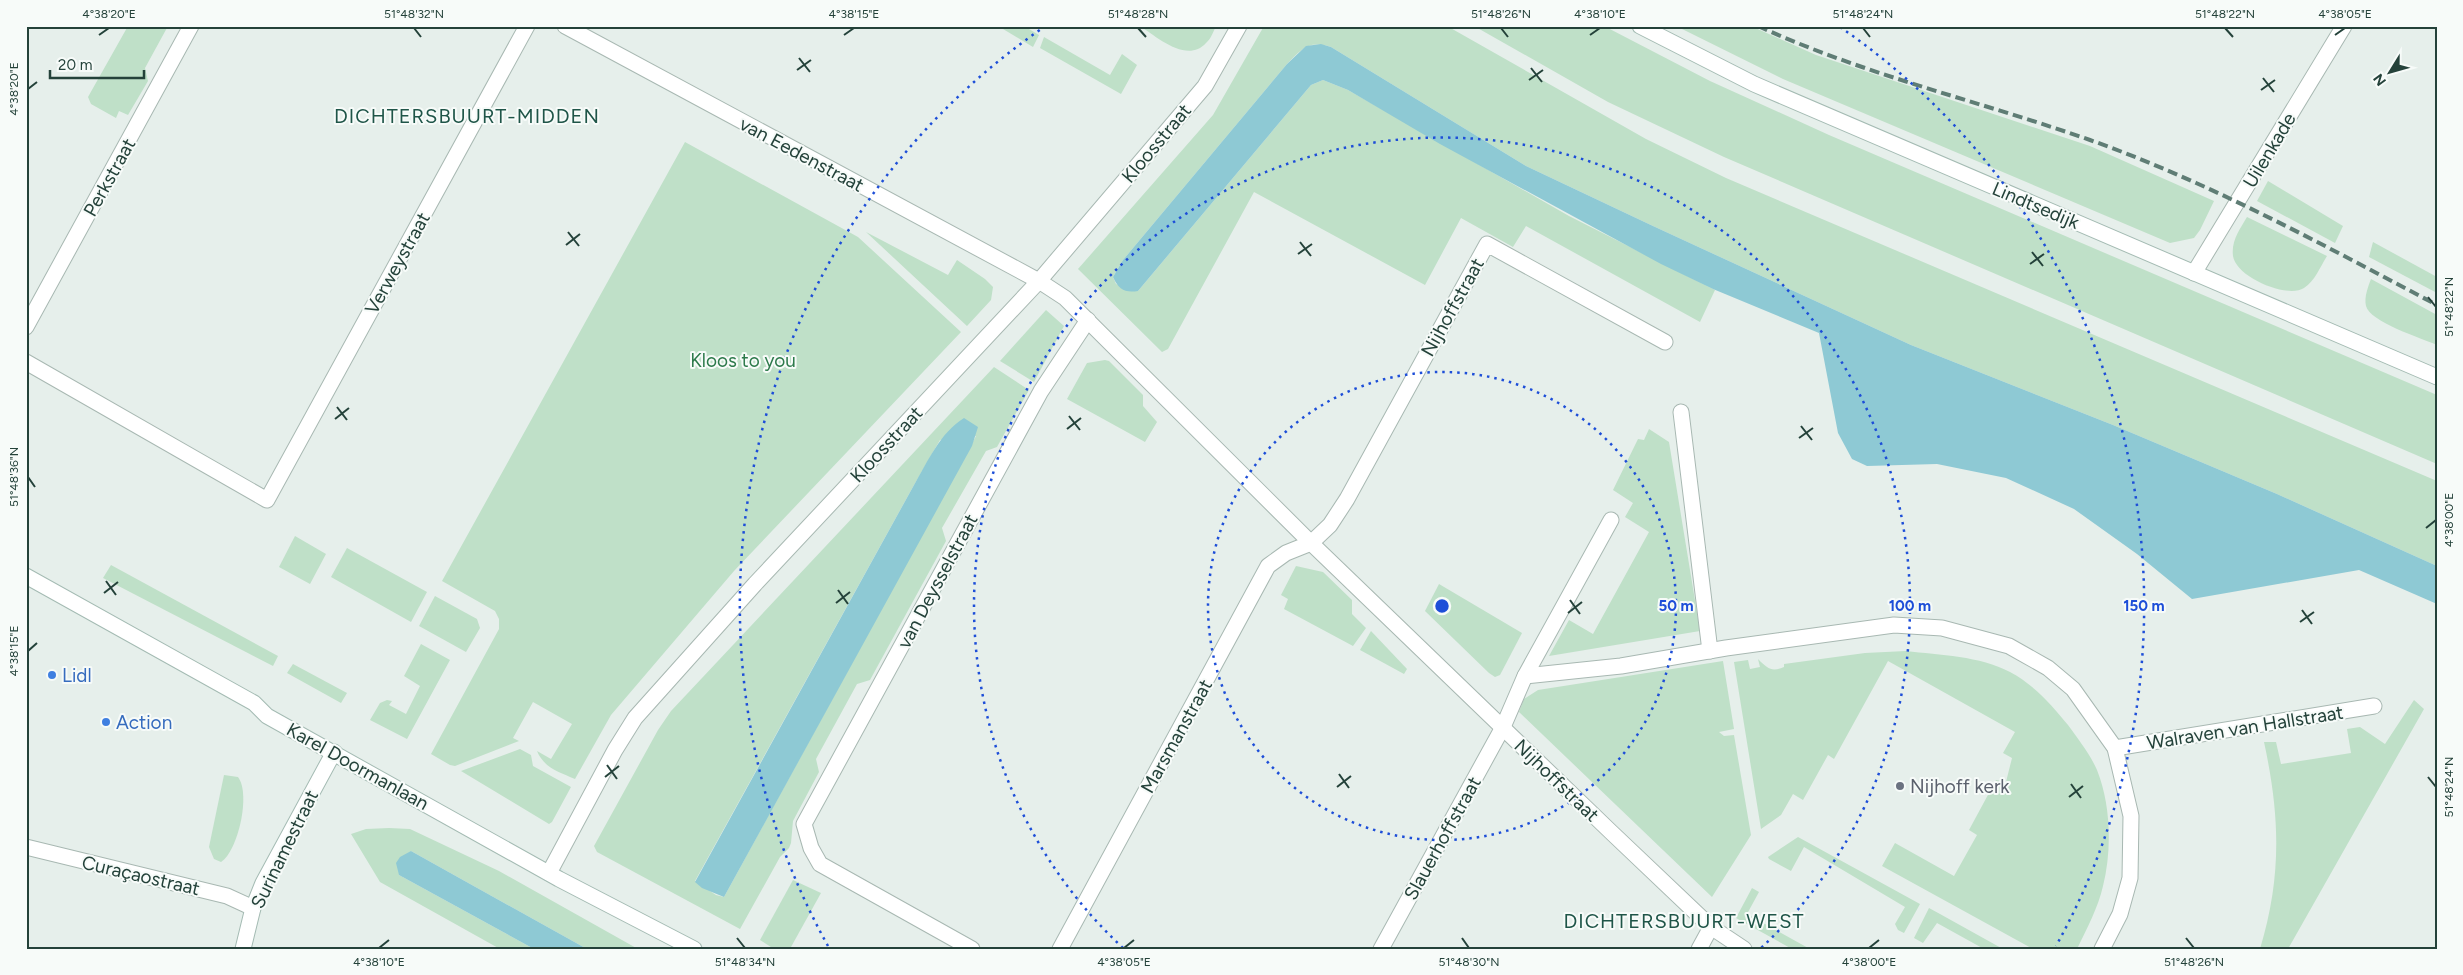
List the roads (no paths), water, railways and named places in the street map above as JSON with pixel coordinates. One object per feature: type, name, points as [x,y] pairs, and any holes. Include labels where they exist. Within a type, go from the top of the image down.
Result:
[{"type":"street","name":"Perkstraat","points":[[26,327],[191,26]]},
{"type":"street","name":"Verweystraat","points":[[26,362],[267,500],[527,26]]},
{"type":"street","name":"van Eedenstraat","points":[[565,26],[1039,281]]},
{"type":"street","name":"Kloosstraat","points":[[549,873],[635,718],[755,584],[1039,281],[1205,86],[1239,26]]},
{"type":"street","name":"Lindtsedijk","points":[[1640,26],[1754,84],[2437,377]]},
{"type":"street","name":"Uilenkade","points":[[2194,273],[2344,26]]},
{"type":"street","name":"Nijhoffstraat","points":[[1311,543],[1330,525],[1347,499],[1487,244],[1665,342]]},
{"type":"street","name":"Nijhoffstraat","points":[[1039,281],[1065,298],[1088,320],[1311,543],[1711,927]]},
{"type":"street","name":"van Deysselstraat","points":[[972,949],[820,864],[811,848],[804,824],[1041,391],[1088,320]]},
{"type":"street","points":[[1681,412],[1710,651]]},
{"type":"street","name":"Nijhoffstraat","points":[[1504,727],[1525,676],[1611,520]]},
{"type":"street","name":"Marsmanstraat","points":[[1060,949],[1268,566],[1286,553],[1311,543]]},
{"type":"street","name":"Karel Doormanlaan","points":[[26,576],[254,703],[267,716],[549,873],[694,949]]},
{"type":"street","points":[[1525,676],[1621,666],[1710,651],[1894,625],[1942,628],[2009,646],[2048,668],[2072,689],[2115,748],[2131,816],[2130,878],[2120,914],[2102,949]]},
{"type":"street","name":"Walraven van Hallstraat","points":[[2115,748],[2374,706]]},
{"type":"street","name":"Slauerhoffstraat","points":[[1381,949],[1504,727]]},
{"type":"street","name":"Surinamestraat","points":[[244,949],[254,908],[263,883],[334,752]]},
{"type":"street","name":"Curaçaostraat","points":[[26,847],[227,896],[254,908]]},
{"type":"street","points":[[1699,949],[1711,927],[1744,949]]},
{"type":"water","points":[[1321,44],[1331,47],[1526,166],[1653,226],[1911,345],[2113,425],[2277,494],[2437,566],[2437,604],[2359,570],[2192,599],[2137,554],[2074,509],[2006,478],[1937,464],[1867,466],[1852,459],[1838,433],[1819,333],[1713,289],[1661,264],[1440,144],[1348,90],[1323,80],[1311,85],[1138,291],[1126,291],[1120,288],[1113,277],[1123,260],[1287,64],[1306,46]]},
{"type":"water","points":[[964,418],[978,427],[972,446],[724,897],[702,888],[695,882],[914,485],[941,439]]},
{"type":"water","points":[[411,851],[587,949],[534,949],[399,875],[396,863],[400,857]]},
{"type":"railway","points":[[1758,26],[1839,59],[2090,140],[2179,175],[2266,216],[2437,305]]},
{"type":"place","name":"Lidl","points":[[52,675]]},
{"type":"place","name":"Action","points":[[106,722]]},
{"type":"place","name":"Nijhoff kerk","points":[[1900,786]]},
{"type":"district","name":"DICHTERSBUURT-MIDDEN","points":[[467,116]]},
{"type":"district","name":"DICHTERSBUURT-WEST","points":[[1684,921]]},
{"type":"park label","name":"Kloos to you","points":[[743,360]]}]
